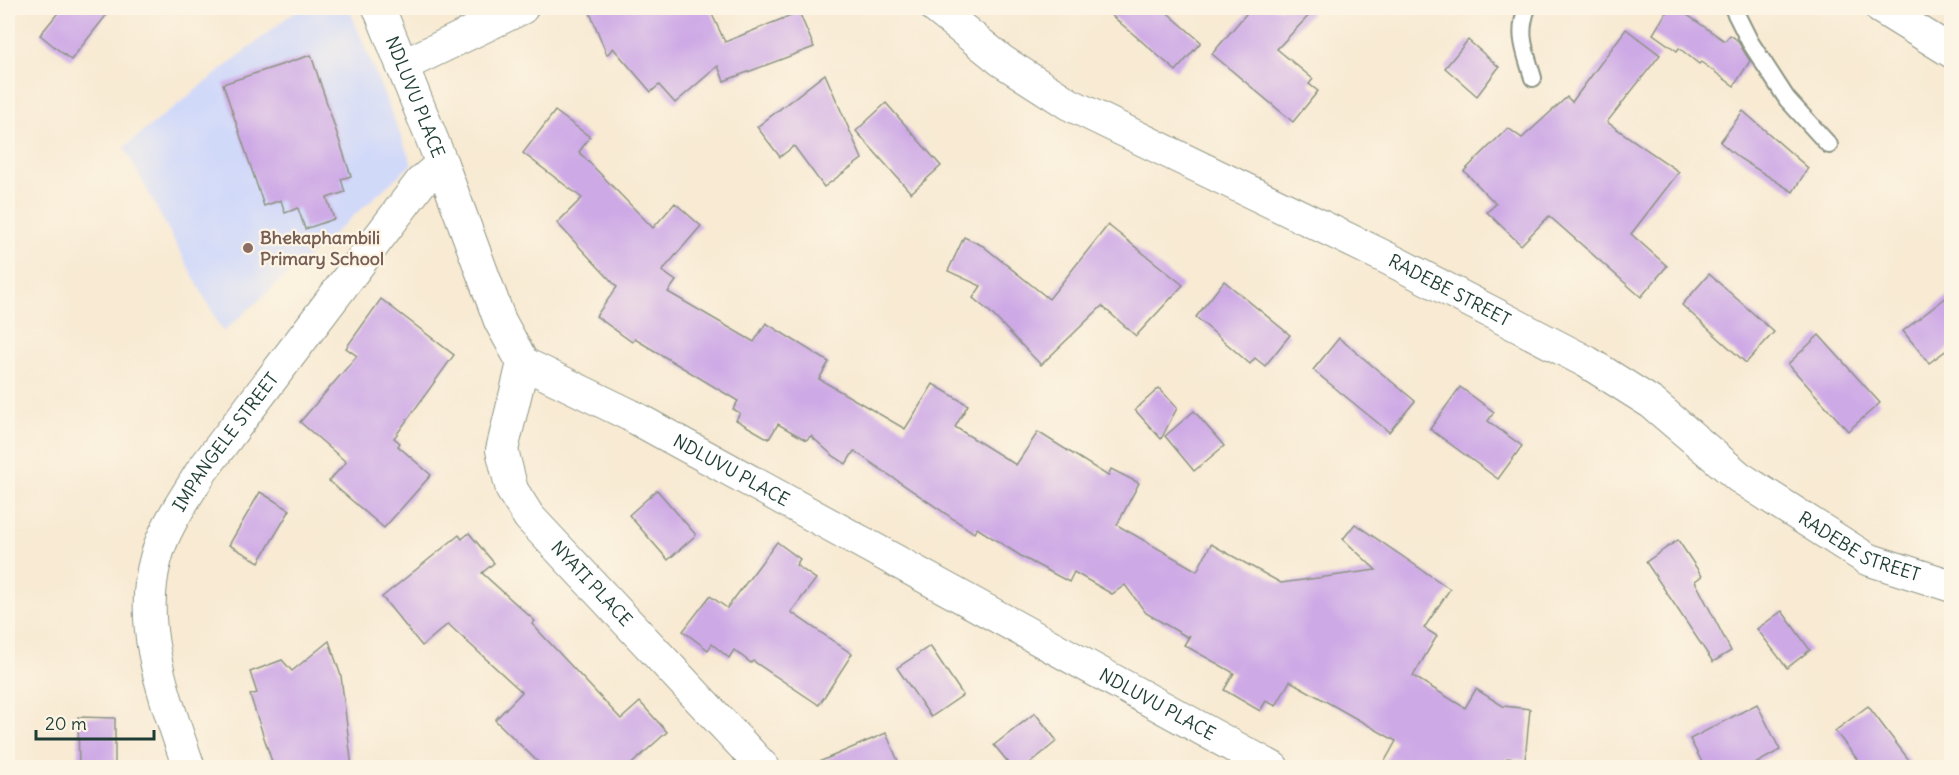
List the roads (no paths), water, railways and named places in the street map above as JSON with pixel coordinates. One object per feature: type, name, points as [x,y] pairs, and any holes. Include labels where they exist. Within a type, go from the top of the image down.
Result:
[{"type":"street","name":"NDLUVU PLACE","points":[[379,8],[442,164],[500,321],[523,363],[630,415],[1273,768]]},
{"type":"street","points":[[402,66],[522,8]]},
{"type":"street","name":"RADEBE STREET","points":[[936,8],[1002,61],[1069,104],[1389,259],[1587,362],[1652,403],[1739,477],[1867,559],[1952,586]]},
{"type":"street","points":[[1881,8],[1952,52]]},
{"type":"street","name":"IMPANGELE STREET","points":[[189,768],[157,670],[149,603],[156,557],[172,520],[201,472],[421,182],[442,164]]},
{"type":"street","name":"NYATI PLACE","points":[[523,363],[502,450],[512,490],[530,517],[764,768]]},
{"type":"lane","points":[[1527,8],[1521,24],[1533,78]]},
{"type":"lane","points":[[1733,8],[1750,42],[1787,99],[1829,145]]},
{"type":"place","name":"Bhekaphambili Primary School","points":[[248,248]]}]
